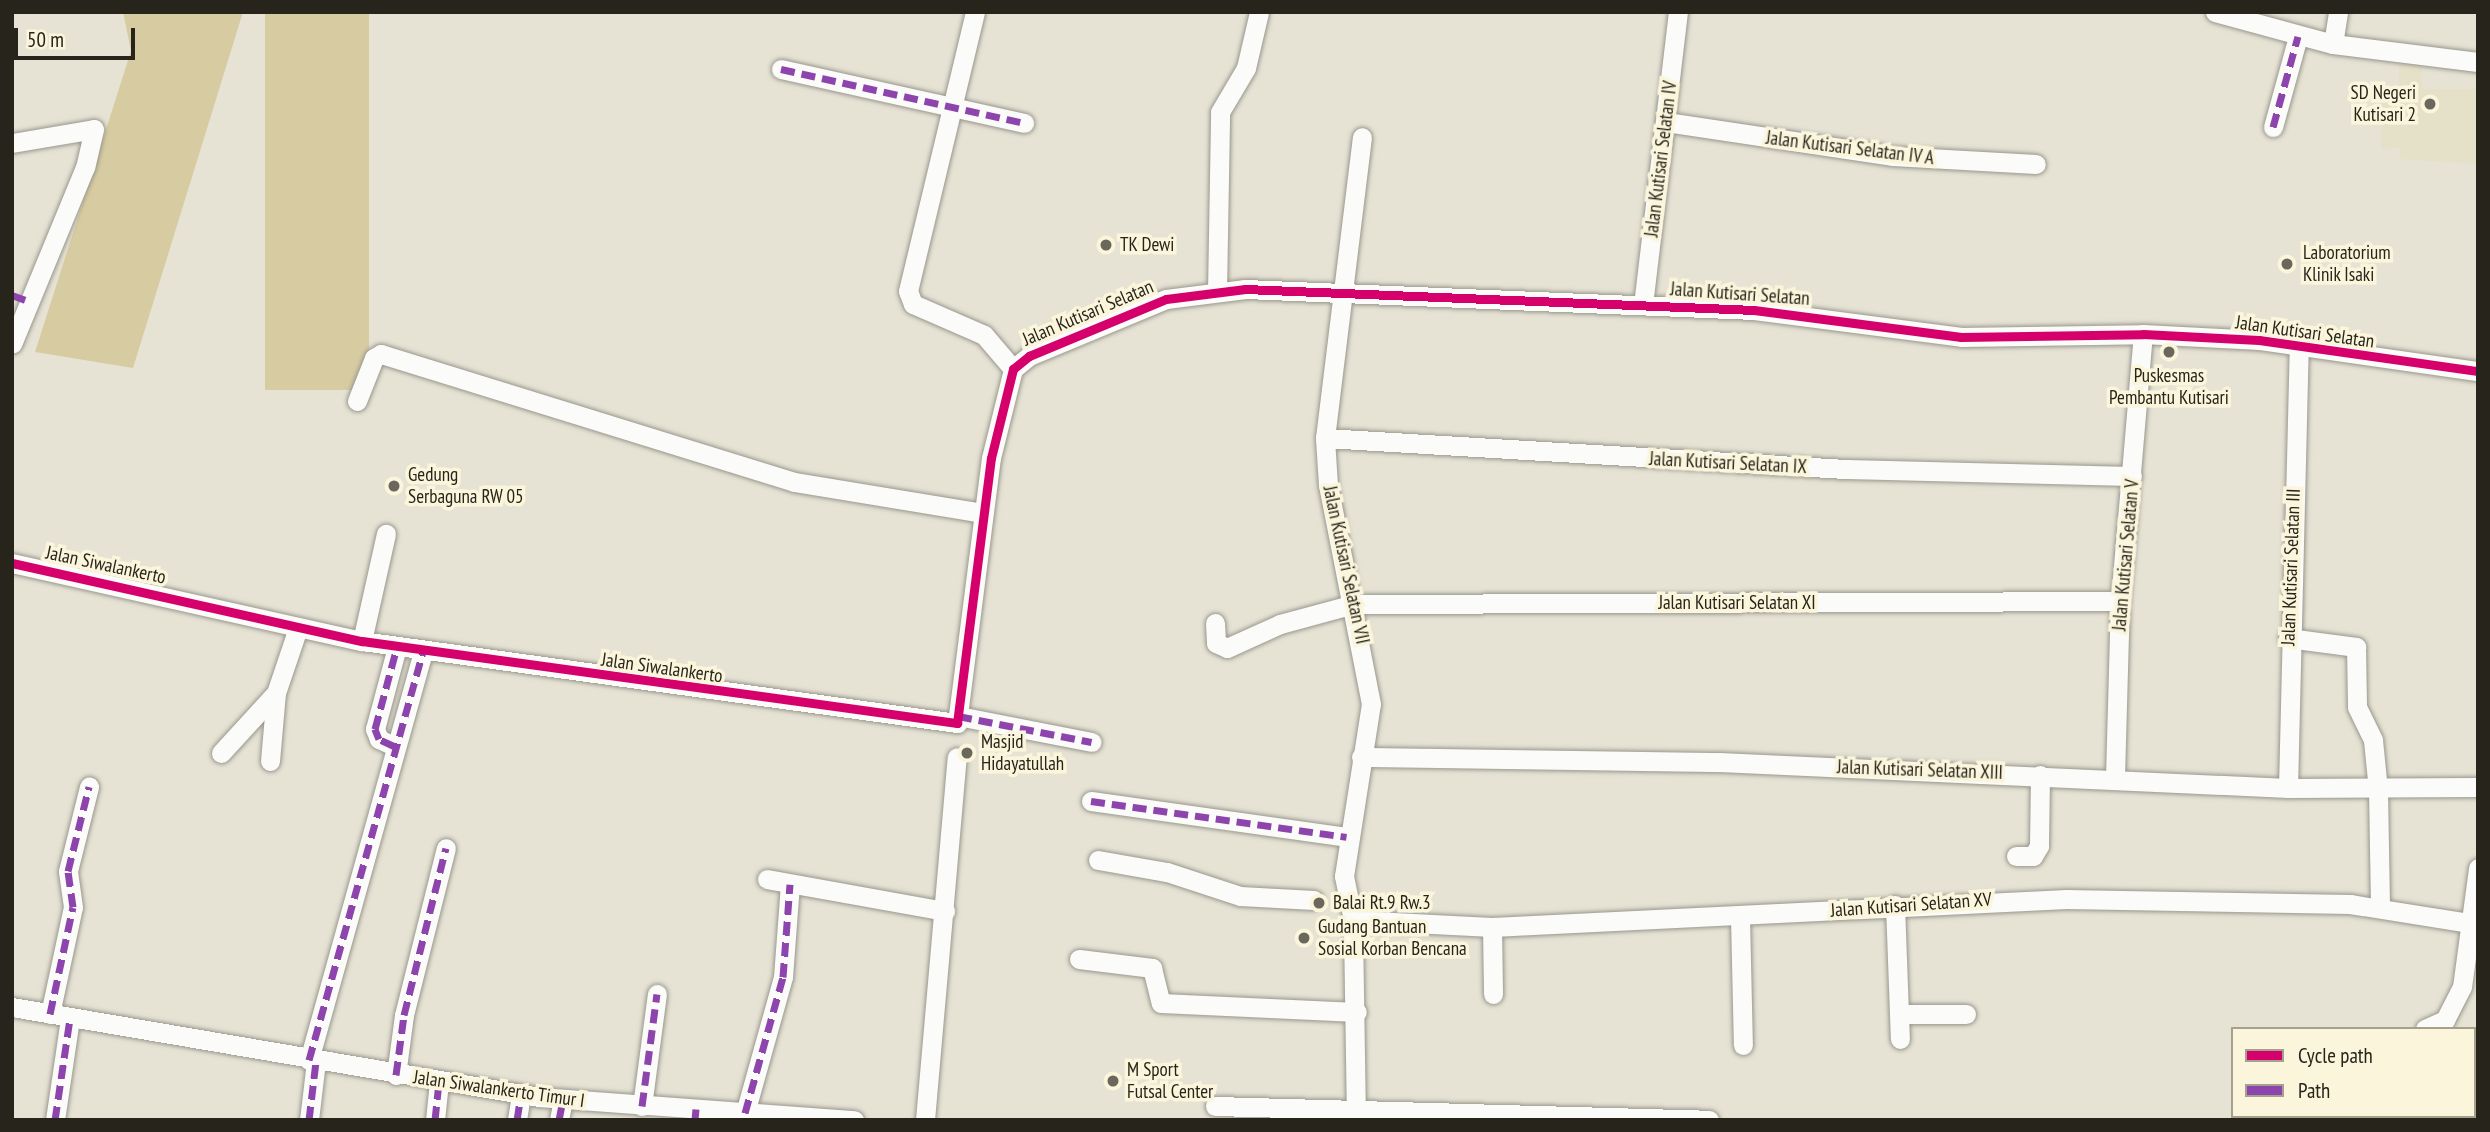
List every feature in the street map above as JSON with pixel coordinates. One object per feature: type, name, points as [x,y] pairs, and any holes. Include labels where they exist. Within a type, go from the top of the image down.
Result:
[{"type":"street","points":[[925,1120],[945,911],[958,720],[983,513],[1013,369],[984,335],[909,297],[948,107],[975,12]]},
{"type":"street","points":[[1217,292],[1220,112],[1246,68],[1259,12]]},
{"type":"street","name":"Jalan Kutisari Selatan IV","points":[[1643,305],[1678,12]]},
{"type":"street","points":[[2215,12],[2257,19],[2298,36],[2333,44],[2478,62]]},
{"type":"street","points":[[2333,44],[2339,12]]},
{"type":"street","points":[[2273,127],[2298,36]]},
{"type":"street","points":[[781,69],[1024,123]]},
{"type":"street","name":"Jalan Kutisari Selatan IV A","points":[[1666,122],[1893,156],[2036,164]]},
{"type":"street","points":[[12,142],[94,129],[31,302],[12,344]]},
{"type":"street","name":"Jalan Kutisari Selatan VII","points":[[1357,1116],[1358,1036],[1353,920],[1346,900],[1346,837],[1371,704],[1354,604],[1332,509],[1325,438],[1348,291],[1362,137]]},
{"type":"street","name":"Jalan Kutisari Selatan","points":[[1013,369],[1029,356],[1166,299],[1217,292],[1348,291],[1803,315],[1961,337],[2143,334],[2299,346],[2478,371]]},
{"type":"street","points":[[12,295],[31,302]]},
{"type":"street","name":"Jalan Kutisari Selatan V","points":[[2115,777],[2120,601],[2143,334]]},
{"type":"street","name":"Jalan Kutisari Selatan III","points":[[2288,788],[2288,638],[2299,346]]},
{"type":"street","points":[[357,401],[374,358],[381,354],[714,457],[858,498],[983,513]]},
{"type":"street","name":"Jalan Kutisari Selatan IX","points":[[1325,438],[1846,469],[2132,476]]},
{"type":"street","points":[[362,641],[386,534]]},
{"type":"street","name":"Jalan Siwalankerto","points":[[12,563],[298,628],[423,652],[958,720],[1092,742]]},
{"type":"street","name":"Jalan Kutisari Selatan XI","points":[[1215,623],[1218,647],[1227,648],[1280,624],[1354,604],[2120,601]]},
{"type":"street","points":[[270,761],[275,693],[298,628]]},
{"type":"street","points":[[2288,638],[2356,647],[2357,707],[2374,740],[2378,790],[2379,906]]},
{"type":"street","points":[[394,746],[379,739],[375,729],[397,647]]},
{"type":"street","points":[[309,1120],[312,1060],[394,746],[423,652]]},
{"type":"street","points":[[221,753],[275,693]]},
{"type":"street","name":"Jalan Kutisari Selatan XIII","points":[[1361,757],[1719,762],[2115,777],[2288,788],[2478,788]]},
{"type":"street","points":[[2017,856],[2033,856],[2039,846],[2040,775]]},
{"type":"street","points":[[50,1014],[73,907],[68,871],[89,787]]},
{"type":"street","points":[[1091,801],[1346,837]]},
{"type":"street","name":"Jalan Siwalankerto Timur I","points":[[396,1075],[446,848]]},
{"type":"street","points":[[1098,860],[1167,872],[1240,896],[1346,900]]},
{"type":"street","points":[[2428,1027],[2452,1012],[2471,963],[2468,923],[2478,868]]},
{"type":"street","points":[[767,879],[945,911]]},
{"type":"street","points":[[745,1113],[783,978],[790,884]]},
{"type":"street","name":"Jalan Kutisari Selatan XV","points":[[1353,920],[1492,927],[1740,917],[1895,905],[2066,900],[2379,906],[2468,923]]},
{"type":"street","points":[[1895,905],[1900,1039]]},
{"type":"street","points":[[1740,917],[1743,1045]]},
{"type":"street","points":[[1492,927],[1493,994]]},
{"type":"street","points":[[1079,959],[1152,968],[1161,1003],[1357,1012]]},
{"type":"street","points":[[642,1106],[657,994]]},
{"type":"street","name":"Jalan Siwalankerto Timur I","points":[[12,1007],[396,1075],[521,1094],[642,1106],[695,1115],[745,1113],[854,1120]]},
{"type":"street","points":[[1901,1014],[1966,1014]]},
{"type":"street","points":[[55,1120],[70,1018]]},
{"type":"street","points":[[435,1120],[439,1082]]},
{"type":"street","points":[[517,1120],[521,1094]]},
{"type":"street","points":[[559,1120],[562,1099]]},
{"type":"street","points":[[1215,1107],[1357,1116],[1709,1120]]},
{"type":"shaded area","points":[[123,12],[243,12],[133,368],[35,352],[131,51]]},
{"type":"shaded area","points":[[265,12],[369,12],[369,390],[265,390]]},
{"type":"shaded area","name":"SD Negeri Kutisari 2","points":[[2399,62],[2422,62],[2422,89],[2478,89],[2478,164],[2400,159],[2400,148],[2381,149],[2383,86],[2399,85]]},
{"type":"marked path","points":[[2273,127],[2298,36]]},
{"type":"marked path","points":[[781,69],[1024,123]]},
{"type":"marked path","points":[[12,295],[31,302]]},
{"type":"marked path","points":[[394,746],[379,739],[375,729],[397,647]]},
{"type":"marked path","points":[[309,1060],[423,652]]},
{"type":"marked path","points":[[958,716],[1092,742]]},
{"type":"marked path","points":[[50,1014],[73,907],[68,871],[89,787]]},
{"type":"marked path","points":[[1091,801],[1346,837]]},
{"type":"marked path","points":[[396,1075],[404,1015],[446,848]]},
{"type":"marked path","points":[[745,1113],[783,977],[790,884]]},
{"type":"marked path","points":[[642,1106],[657,994]]},
{"type":"marked path","points":[[55,1120],[70,1018]]},
{"type":"marked path","points":[[309,1120],[316,1061]]},
{"type":"marked path","points":[[435,1120],[439,1082]]},
{"type":"marked path","points":[[517,1120],[521,1094]]},
{"type":"marked path","points":[[559,1120],[563,1099]]},
{"type":"marked path","points":[[695,1120],[696,1109]]},
{"type":"cycle path","points":[[12,563],[362,641],[957,723],[991,458],[1013,369],[1029,356],[1166,299],[1245,289],[1754,310],[1961,337],[2143,334],[2259,340],[2478,371]]},
{"type":"place","name":"SD Negeri Kutisari 2","points":[[2430,104]]},
{"type":"place","name":"TK Dewi","points":[[1106,245]]},
{"type":"place","name":"Laboratorium Klinik Isaki","points":[[2287,264]]},
{"type":"place","name":"Puskesmas Pembantu Kutisari","points":[[2169,352]]},
{"type":"place","name":"Gedung Serbaguna RW 05","points":[[394,486]]},
{"type":"place","name":"Masjid Hidayatullah","points":[[967,753]]},
{"type":"place","name":"Balai Rt.9 Rw.3","points":[[1319,903]]},
{"type":"place","name":"Gudang Bantuan Sosial Korban Bencana","points":[[1304,938]]},
{"type":"place","name":"M Sport Futsal Center","points":[[1113,1081]]}]
